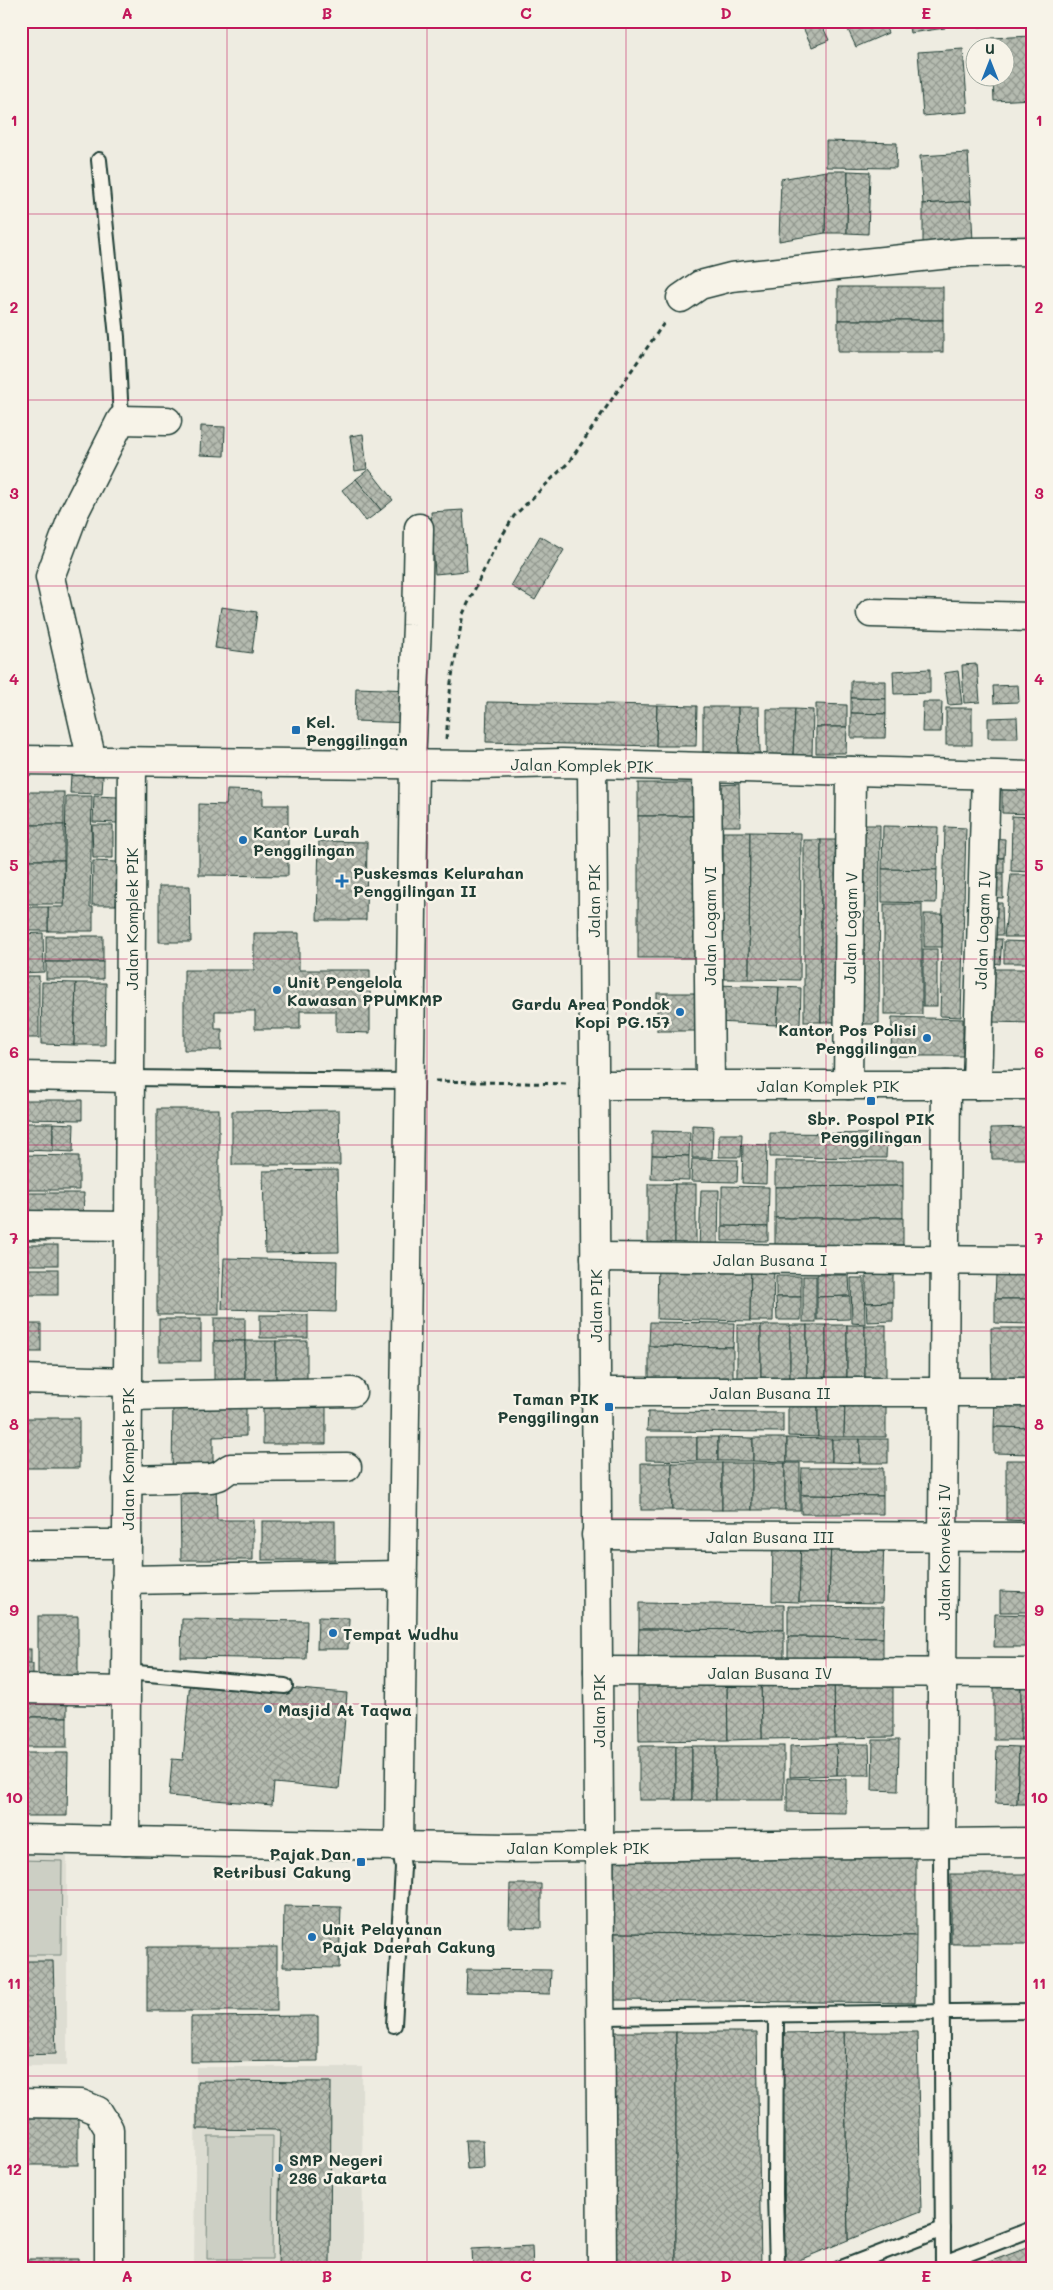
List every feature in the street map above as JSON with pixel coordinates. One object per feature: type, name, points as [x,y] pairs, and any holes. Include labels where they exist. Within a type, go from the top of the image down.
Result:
[{"type":"street","points":[[681,298],[700,285],[731,277],[969,252],[1032,251]]},
{"type":"street","points":[[92,761],[50,577],[74,513],[121,420],[167,421]]},
{"type":"street","points":[[399,1844],[412,764],[419,528]]},
{"type":"street","points":[[870,613],[1032,617]]},
{"type":"street","name":"Jalan Komplek PIK","points":[[21,760],[477,765],[562,763],[1032,776]]},
{"type":"street","name":"Jalan Komplek PIK","points":[[125,1841],[132,761]]},
{"type":"street","name":"Jalan PIK","points":[[592,764],[596,1535],[602,2018],[602,2269]]},
{"type":"street","name":"Jalan Logam VI","points":[[707,767],[710,1085]]},
{"type":"street","name":"Jalan Logam V","points":[[848,1085],[851,771]]},
{"type":"street","name":"Jalan Logam IV","points":[[977,1085],[986,775]]},
{"type":"street","points":[[21,1076],[130,1078]]},
{"type":"street","name":"Jalan Komplek PIK","points":[[594,1085],[1032,1085]]},
{"type":"street","name":"Jalan Konveksi IV","points":[[941,1844],[946,1085]]},
{"type":"street","points":[[21,1225],[129,1226]]},
{"type":"street","name":"Jalan Busana I","points":[[595,1257],[946,1260]]},
{"type":"street","points":[[946,1260],[1032,1261]]},
{"type":"street","points":[[21,1379],[128,1389],[352,1392]]},
{"type":"street","name":"Jalan Busana II","points":[[596,1392],[1032,1392]]},
{"type":"street","points":[[127,1480],[211,1478],[219,1476],[230,1468],[347,1467]]},
{"type":"street","name":"Jalan Busana III","points":[[596,1535],[1032,1537]]},
{"type":"street","points":[[21,1544],[127,1544]]},
{"type":"street","points":[[126,1580],[403,1575]]},
{"type":"street","name":"Jalan Busana IV","points":[[598,1671],[1032,1673]]},
{"type":"street","points":[[21,1689],[126,1682]]},
{"type":"street","name":"Jalan Komplek PIK","points":[[21,1839],[399,1844],[506,1848],[1032,1842]]},
{"type":"street","points":[[21,2103],[81,2104],[98,2111],[109,2129],[109,2269]]},
{"type":"lane","points":[[99,160],[116,328],[121,420]]},
{"type":"lane","points":[[130,1078],[409,1081]]},
{"type":"lane","points":[[126,1682],[286,1686]]},
{"type":"lane","points":[[394,2026],[403,1866],[399,1844]]},
{"type":"lane","points":[[941,1844],[944,2266],[1032,2229]]},
{"type":"lane","points":[[602,2018],[1032,2011]]},
{"type":"lane","points":[[776,2015],[775,2194],[777,2269]]},
{"type":"lane","points":[[839,2269],[943,2229]]},
{"type":"path","points":[[445,764],[450,682],[461,622],[473,590],[492,552],[514,516],[569,462],[681,298]]},
{"type":"path","points":[[409,1081],[594,1085]]},
{"type":"shaded area","points":[[21,1838],[67,1838],[67,2066],[21,2066]]},
{"type":"shaded area","points":[[21,1860],[62,1861],[61,1955],[21,1955]]},
{"type":"shaded area","name":"SMP Negeri 236 Jakarta","points":[[196,2067],[362,2067],[363,2269],[194,2269]]},
{"type":"shaded area","points":[[208,2136],[273,2136],[272,2259],[207,2259]]},
{"type":"building","points":[[800,21],[820,21],[829,40],[812,47]]},
{"type":"building","points":[[844,21],[883,21],[888,33],[856,47]]},
{"type":"building","points":[[908,21],[944,21],[945,28],[910,33]]},
{"type":"building","points":[[978,21],[1013,21],[1014,23],[979,27]]},
{"type":"building","points":[[1032,36],[1032,99],[994,101],[993,88],[1016,88],[1016,38],[991,38]]},
{"type":"building","points":[[963,49],[968,112],[923,116],[918,52]]},
{"type":"building","points":[[826,141],[897,143],[896,168],[826,167]]},
{"type":"building","points":[[968,153],[971,201],[923,204],[920,156]]},
{"type":"building","points":[[826,171],[848,171],[847,233],[825,233]]},
{"type":"building","points":[[826,171],[825,233],[779,241],[781,179]]},
{"type":"building","points":[[848,171],[870,172],[868,234],[847,233]]},
{"type":"building","points":[[971,201],[973,242],[923,243],[923,204]]},
{"type":"building","points":[[838,287],[943,287],[943,320],[838,320]]},
{"type":"building","points":[[838,320],[943,320],[943,352],[838,352]]},
{"type":"building","points":[[201,426],[225,427],[224,456],[200,455]]},
{"type":"building","points":[[363,434],[367,469],[355,471],[350,436]]},
{"type":"building","points":[[369,469],[393,500],[381,510],[356,479]]},
{"type":"building","points":[[356,479],[381,510],[366,521],[342,490]]},
{"type":"building","points":[[463,510],[467,571],[435,574],[431,512]]},
{"type":"building","points":[[540,536],[564,550],[535,600],[511,586]]},
{"type":"building","points":[[221,607],[257,612],[252,653],[215,648]]},
{"type":"building","points":[[977,664],[980,702],[964,703],[962,665]]},
{"type":"building","points":[[930,669],[930,693],[894,694],[893,671]]},
{"type":"building","points":[[958,671],[962,704],[948,705],[944,673]]},
{"type":"building","points":[[851,681],[886,681],[886,699],[851,698]]},
{"type":"building","points":[[1018,685],[1019,702],[994,703],[993,686]]},
{"type":"building","points":[[356,688],[412,690],[411,723],[355,721]]},
{"type":"building","points":[[851,698],[886,699],[886,714],[851,713]]},
{"type":"building","points":[[487,702],[657,705],[656,746],[486,742]]},
{"type":"building","points":[[923,702],[942,702],[941,732],[922,732]]},
{"type":"building","points":[[816,704],[847,705],[847,727],[816,727]]},
{"type":"building","points":[[657,705],[697,706],[696,746],[656,746]]},
{"type":"building","points":[[703,707],[738,707],[739,754],[703,755]]},
{"type":"building","points":[[738,707],[759,707],[760,753],[739,754]]},
{"type":"building","points":[[946,708],[972,708],[972,745],[946,745]]},
{"type":"building","points":[[767,709],[795,709],[793,756],[767,755]]},
{"type":"building","points":[[795,709],[813,710],[812,756],[793,756]]},
{"type":"building","points":[[851,713],[886,714],[885,738],[851,738]]},
{"type":"building","points":[[1017,717],[1018,738],[988,738],[988,718]]},
{"type":"building","points":[[816,727],[847,727],[846,753],[816,753]]},
{"type":"building","points":[[71,774],[103,776],[102,794],[70,793]]},
{"type":"building","points":[[638,783],[703,783],[703,816],[638,816]]},
{"type":"building","points":[[1002,783],[1032,783],[1032,814],[1002,813]]},
{"type":"building","points":[[739,784],[740,826],[715,826],[715,785]]},
{"type":"building","name":"Kantor Lurah Penggilingan","points":[[227,790],[263,791],[263,805],[288,805],[288,876],[199,875],[199,804],[226,805]]},
{"type":"building","points":[[21,792],[64,792],[64,825],[21,825]]},
{"type":"building","points":[[66,796],[92,796],[90,907],[93,907],[93,931],[48,931],[48,907],[64,907]]},
{"type":"building","points":[[94,796],[118,797],[117,823],[93,822]]},
{"type":"building","points":[[638,816],[703,816],[703,958],[638,958]]},
{"type":"building","points":[[1012,816],[1032,817],[1031,872],[1011,871]]},
{"type":"building","points":[[21,825],[64,825],[64,860],[21,860]]},
{"type":"building","points":[[92,825],[113,825],[113,858],[93,858]]},
{"type":"building","points":[[861,825],[880,825],[879,1024],[860,1024]]},
{"type":"building","points":[[883,826],[938,827],[937,870],[882,869]]},
{"type":"building","points":[[945,827],[966,828],[961,1017],[940,1016]]},
{"type":"building","points":[[723,832],[750,832],[749,979],[722,979]]},
{"type":"building","points":[[750,832],[801,833],[800,980],[749,979]]},
{"type":"building","points":[[988,838],[1005,839],[1004,858],[988,858]]},
{"type":"building","points":[[804,840],[821,840],[821,1022],[804,1022]]},
{"type":"building","points":[[821,840],[846,840],[846,1022],[821,1022]]},
{"type":"building","name":"Puskesmas Kelurahan Penggilingan II","points":[[319,841],[367,842],[366,920],[317,920]]},
{"type":"building","points":[[988,858],[1004,858],[1004,873],[987,872]]},
{"type":"building","points":[[21,860],[64,860],[64,904],[21,904]]},
{"type":"building","points":[[93,861],[117,862],[116,905],[92,905]]},
{"type":"building","points":[[882,869],[937,870],[936,903],[882,902]]},
{"type":"building","points":[[988,874],[1003,874],[1003,898],[987,897]]},
{"type":"building","points":[[1011,875],[1032,875],[1032,937],[1004,937]]},
{"type":"building","points":[[159,886],[190,886],[191,942],[159,942]]},
{"type":"building","points":[[984,903],[1002,903],[1003,935],[984,935]]},
{"type":"building","points":[[884,904],[922,904],[922,1014],[884,1014]]},
{"type":"building","points":[[21,907],[48,907],[48,931],[21,931]]},
{"type":"building","points":[[924,914],[942,914],[942,947],[924,947]]},
{"type":"building","points":[[43,933],[44,972],[21,973],[21,934]]},
{"type":"building","name":"Unit Pengelola Kawasan PPUMKMP","points":[[254,933],[299,933],[299,970],[370,970],[370,1033],[336,1032],[336,1011],[300,1011],[300,1029],[255,1029],[255,1011],[215,1011],[215,1029],[222,1029],[222,1050],[184,1050],[184,970],[254,970]]},
{"type":"building","points":[[46,936],[103,936],[103,962],[46,962]]},
{"type":"building","points":[[985,939],[1002,939],[1000,964],[983,962]]},
{"type":"building","points":[[1004,941],[1032,942],[1032,963],[1004,963]]},
{"type":"building","points":[[923,949],[937,949],[937,1006],[923,1006]]},
{"type":"building","points":[[46,962],[103,962],[103,979],[46,979]]},
{"type":"building","points":[[993,969],[1032,969],[1032,1023],[992,1022]]},
{"type":"building","points":[[21,976],[39,976],[39,1038],[21,1038]]},
{"type":"building","points":[[42,982],[76,983],[74,1045],[41,1044]]},
{"type":"building","points":[[76,983],[106,983],[105,1045],[74,1045]]},
{"type":"building","points":[[717,985],[779,987],[777,1025],[716,1022]]},
{"type":"building","points":[[779,987],[801,988],[800,1025],[777,1025]]},
{"type":"building","name":"Gardu Area Pondok Kopi PG.157","points":[[657,993],[703,993],[703,1031],[657,1031]]},
{"type":"building","name":"Kantor Pos Polisi Penggilingan","points":[[892,1017],[963,1019],[963,1056],[891,1056]]},
{"type":"building","points":[[21,1100],[82,1100],[82,1120],[21,1119]]},
{"type":"building","points":[[157,1109],[219,1109],[219,1315],[157,1315]]},
{"type":"building","points":[[339,1110],[340,1165],[232,1165],[232,1111]]},
{"type":"building","points":[[21,1123],[53,1123],[53,1151],[21,1150]]},
{"type":"building","points":[[53,1123],[74,1124],[73,1152],[53,1151]]},
{"type":"building","points":[[692,1125],[713,1126],[712,1158],[692,1158]]},
{"type":"building","points":[[1032,1127],[1032,1159],[992,1159],[991,1128]]},
{"type":"building","points":[[652,1131],[690,1132],[689,1156],[652,1155]]},
{"type":"building","points":[[770,1133],[887,1134],[886,1158],[770,1157]]},
{"type":"building","points":[[719,1134],[742,1134],[741,1157],[719,1157]]},
{"type":"building","points":[[743,1144],[767,1145],[766,1184],[742,1183]]},
{"type":"building","points":[[21,1155],[79,1156],[79,1190],[21,1190]]},
{"type":"building","points":[[652,1155],[689,1156],[689,1180],[651,1179]]},
{"type":"building","points":[[692,1159],[738,1160],[737,1182],[691,1181]]},
{"type":"building","points":[[775,1161],[903,1161],[903,1186],[775,1187]]},
{"type":"building","points":[[337,1170],[339,1252],[265,1253],[263,1171]]},
{"type":"building","points":[[648,1184],[675,1184],[675,1245],[648,1245]]},
{"type":"building","points":[[675,1184],[696,1184],[696,1245],[675,1245]]},
{"type":"building","points":[[722,1186],[769,1187],[768,1227],[722,1226]]},
{"type":"building","points":[[903,1186],[903,1218],[775,1218],[775,1187]]},
{"type":"building","points":[[701,1190],[719,1190],[718,1249],[699,1248]]},
{"type":"building","points":[[21,1193],[84,1193],[83,1219],[21,1218]]},
{"type":"building","points":[[775,1218],[903,1218],[903,1245],[775,1245]]},
{"type":"building","points":[[722,1226],[768,1227],[768,1241],[722,1241]]},
{"type":"building","points":[[21,1228],[49,1228],[49,1241],[21,1241]]},
{"type":"building","points":[[21,1245],[58,1245],[58,1265],[21,1265]]},
{"type":"building","points":[[224,1258],[337,1261],[336,1312],[222,1309]]},
{"type":"building","points":[[658,1259],[751,1261],[750,1321],[657,1319]]},
{"type":"building","points":[[751,1261],[774,1261],[773,1321],[750,1321]]},
{"type":"building","points":[[866,1268],[893,1268],[893,1302],[866,1303]]},
{"type":"building","points":[[21,1269],[58,1269],[58,1295],[21,1295]]},
{"type":"building","points":[[996,1274],[1032,1275],[1032,1299],[995,1299]]},
{"type":"building","points":[[817,1275],[849,1275],[850,1296],[817,1297]]},
{"type":"building","points":[[776,1276],[801,1276],[801,1297],[776,1297]]},
{"type":"building","points":[[803,1276],[816,1276],[816,1322],[803,1322]]},
{"type":"building","points":[[851,1278],[864,1278],[865,1324],[852,1323]]},
{"type":"building","points":[[850,1296],[850,1319],[817,1320],[817,1297]]},
{"type":"building","points":[[776,1297],[801,1297],[801,1320],[777,1320]]},
{"type":"building","points":[[995,1299],[1032,1299],[1032,1324],[995,1323]]},
{"type":"building","points":[[893,1302],[893,1321],[867,1322],[866,1303]]},
{"type":"building","points":[[260,1315],[308,1315],[308,1338],[260,1338]]},
{"type":"building","points":[[214,1318],[245,1318],[245,1341],[214,1341]]},
{"type":"building","points":[[159,1319],[201,1319],[201,1361],[159,1361]]},
{"type":"building","points":[[650,1322],[734,1323],[733,1347],[649,1346]]},
{"type":"building","points":[[21,1324],[41,1324],[41,1352],[21,1352]]},
{"type":"building","points":[[737,1325],[761,1325],[761,1384],[737,1384]]},
{"type":"building","points":[[761,1325],[790,1325],[790,1384],[761,1384]]},
{"type":"building","points":[[790,1325],[807,1325],[807,1384],[790,1384]]},
{"type":"building","points":[[807,1325],[826,1325],[826,1384],[807,1384]]},
{"type":"building","points":[[826,1325],[847,1325],[847,1384],[826,1384]]},
{"type":"building","points":[[847,1325],[865,1325],[865,1384],[847,1384]]},
{"type":"building","points":[[865,1325],[886,1325],[886,1384],[865,1384]]},
{"type":"building","points":[[991,1328],[1029,1328],[1030,1382],[992,1383]]},
{"type":"building","points":[[1029,1328],[1032,1328],[1032,1382],[1030,1382]]},
{"type":"building","points":[[214,1341],[245,1341],[245,1385],[214,1385]]},
{"type":"building","points":[[245,1341],[276,1341],[276,1385],[245,1385]]},
{"type":"building","points":[[276,1341],[307,1341],[307,1385],[276,1385]]},
{"type":"building","points":[[649,1346],[733,1347],[733,1382],[649,1381]]},
{"type":"building","points":[[995,1399],[1032,1400],[1032,1428],[994,1427]]},
{"type":"building","points":[[788,1401],[818,1401],[818,1437],[788,1436]]},
{"type":"building","points":[[818,1401],[845,1402],[844,1437],[818,1437]]},
{"type":"building","points":[[246,1402],[246,1436],[213,1437],[213,1473],[172,1473],[173,1404]]},
{"type":"building","points":[[845,1402],[886,1402],[886,1437],[844,1437]]},
{"type":"building","points":[[263,1403],[326,1406],[326,1444],[263,1444]]},
{"type":"building","points":[[648,1412],[783,1413],[783,1432],[647,1431]]},
{"type":"building","points":[[21,1418],[79,1418],[79,1468],[21,1468]]},
{"type":"building","points":[[994,1427],[1032,1428],[1032,1454],[994,1453]]},
{"type":"building","points":[[646,1437],[697,1437],[697,1461],[646,1460]]},
{"type":"building","points":[[697,1437],[718,1437],[718,1461],[697,1461]]},
{"type":"building","points":[[718,1437],[753,1438],[753,1461],[718,1461]]},
{"type":"building","points":[[753,1438],[787,1438],[787,1462],[753,1461]]},
{"type":"building","points":[[787,1438],[832,1439],[832,1462],[787,1462]]},
{"type":"building","points":[[832,1439],[860,1439],[860,1463],[832,1462]]},
{"type":"building","points":[[860,1439],[888,1439],[888,1463],[860,1463]]},
{"type":"building","points":[[1006,1460],[1032,1460],[1032,1521],[1006,1520]]},
{"type":"building","points":[[641,1463],[672,1463],[672,1510],[641,1510]]},
{"type":"building","points":[[672,1463],[722,1463],[722,1510],[672,1510]]},
{"type":"building","points":[[722,1463],[752,1463],[752,1510],[722,1510]]},
{"type":"building","points":[[752,1463],[785,1463],[785,1510],[752,1510]]},
{"type":"building","points":[[785,1463],[800,1463],[800,1510],[785,1510]]},
{"type":"building","points":[[802,1468],[883,1468],[883,1496],[801,1495]]},
{"type":"building","points":[[216,1483],[217,1520],[253,1520],[253,1560],[181,1560],[180,1484]]},
{"type":"building","points":[[801,1495],[883,1496],[883,1514],[801,1514]]},
{"type":"building","points":[[262,1521],[335,1521],[335,1560],[262,1560]]},
{"type":"building","points":[[773,1538],[801,1539],[799,1602],[772,1601]]},
{"type":"building","points":[[801,1539],[831,1539],[829,1602],[799,1602]]},
{"type":"building","points":[[831,1539],[884,1541],[882,1603],[829,1602]]},
{"type":"building","points":[[1000,1591],[1032,1592],[1032,1612],[1000,1612]]},
{"type":"building","points":[[639,1603],[784,1605],[784,1630],[639,1629]]},
{"type":"building","points":[[788,1606],[884,1607],[883,1638],[788,1637]]},
{"type":"building","points":[[995,1614],[1032,1615],[1032,1647],[994,1647]]},
{"type":"building","points":[[38,1616],[78,1616],[78,1682],[38,1682]]},
{"type":"building","name":"Tempat Wudhu","points":[[318,1617],[349,1618],[348,1649],[317,1649]]},
{"type":"building","points":[[182,1619],[307,1621],[306,1659],[181,1657]]},
{"type":"building","points":[[639,1629],[784,1630],[784,1665],[638,1663]]},
{"type":"building","points":[[788,1637],[883,1638],[883,1668],[788,1667]]},
{"type":"building","points":[[21,1649],[31,1649],[31,1663],[21,1663]]},
{"type":"building","points":[[21,1664],[33,1664],[33,1682],[21,1682]]},
{"type":"building","points":[[994,1674],[1021,1674],[1021,1740],[994,1740]]},
{"type":"building","points":[[1021,1674],[1032,1674],[1032,1740],[1021,1740]]},
{"type":"building","points":[[893,1678],[893,1737],[835,1738],[834,1679]]},
{"type":"building","points":[[834,1679],[835,1738],[762,1739],[761,1680]]},
{"type":"building","points":[[190,1680],[347,1693],[339,1789],[274,1783],[272,1805],[169,1796],[172,1759],[183,1760]]},
{"type":"building","points":[[727,1680],[728,1740],[639,1741],[638,1682]]},
{"type":"building","points":[[727,1680],[761,1680],[762,1739],[728,1740]]},
{"type":"building","points":[[21,1700],[67,1700],[67,1717],[21,1717]]},
{"type":"building","points":[[21,1717],[67,1717],[67,1747],[21,1747]]},
{"type":"building","points":[[873,1740],[899,1740],[898,1791],[872,1790]]},
{"type":"building","points":[[836,1744],[869,1744],[870,1775],[837,1775]]},
{"type":"building","points":[[836,1744],[837,1775],[790,1777],[790,1746]]},
{"type":"building","points":[[639,1746],[676,1746],[676,1800],[639,1800]]},
{"type":"building","points":[[676,1746],[692,1746],[692,1800],[676,1800]]},
{"type":"building","points":[[692,1746],[716,1746],[716,1800],[692,1800]]},
{"type":"building","points":[[716,1746],[784,1746],[784,1800],[716,1800]]},
{"type":"building","points":[[997,1746],[1019,1747],[1017,1804],[995,1803]]},
{"type":"building","points":[[1019,1747],[1032,1747],[1032,1804],[1017,1804]]},
{"type":"building","points":[[21,1753],[68,1753],[67,1816],[21,1816]]},
{"type":"building","points":[[787,1778],[846,1779],[846,1813],[787,1812]]},
{"type":"building","points":[[614,1855],[916,1858],[916,1936],[613,1933]]},
{"type":"building","points":[[951,1874],[1032,1874],[1032,1944],[951,1944]]},
{"type":"building","points":[[510,1884],[541,1884],[541,1928],[509,1927]]},
{"type":"building","name":"Unit Pelayanan Pajak Daerah Cakung","points":[[284,1906],[341,1907],[339,1968],[283,1967]]},
{"type":"building","points":[[613,1933],[916,1936],[915,2003],[613,2000]]},
{"type":"building","points":[[147,1947],[277,1947],[277,2011],[147,2011]]},
{"type":"building","points":[[21,1961],[53,1961],[56,2054],[21,2055]]},
{"type":"building","points":[[467,1969],[551,1970],[550,1994],[466,1992]]},
{"type":"building","points":[[318,2016],[318,2061],[191,2062],[191,2017]]},
{"type":"building","points":[[611,2032],[676,2032],[676,2269],[611,2269]]},
{"type":"building","points":[[676,2032],[757,2032],[761,2269],[676,2269]]},
{"type":"building","points":[[844,2032],[917,2032],[921,2211],[848,2240]]},
{"type":"building","points":[[844,2032],[848,2240],[785,2266],[783,2033]]},
{"type":"building","points":[[197,2081],[331,2082],[330,2269],[278,2269],[280,2130],[197,2129]]},
{"type":"building","points":[[21,2114],[78,2114],[78,2165],[21,2165]]},
{"type":"building","points":[[465,2140],[483,2140],[484,2168],[467,2169]]},
{"type":"building","points":[[532,2246],[533,2269],[473,2269],[472,2249]]},
{"type":"building","points":[[1032,2246],[1032,2269],[970,2269]]},
{"type":"building","points":[[21,2259],[78,2259],[78,2269],[21,2269]]},
{"type":"building","points":[[875,2261],[878,2269],[856,2269]]},
{"type":"place","name":"Kel. Penggilingan","points":[[296,730]]},
{"type":"place","name":"Kantor Lurah Penggilingan","points":[[243,840]]},
{"type":"place","name":"Puskesmas Kelurahan Penggilingan II","points":[[342,881]]},
{"type":"place","name":"Unit Pengelola Kawasan PPUMKMP","points":[[277,990]]},
{"type":"place","name":"Gardu Area Pondok Kopi PG.157","points":[[680,1012]]},
{"type":"place","name":"Kantor Pos Polisi Penggilingan","points":[[927,1038]]},
{"type":"place","name":"Sbr. Pospol PIK Penggilingan","points":[[871,1101]]},
{"type":"place","name":"Taman PIK Penggilingan","points":[[609,1407]]},
{"type":"place","name":"Tempat Wudhu","points":[[333,1633]]},
{"type":"place","name":"Masjid At Taqwa","points":[[268,1709]]},
{"type":"place","name":"Pajak Dan Retribusi Cakung","points":[[361,1862]]},
{"type":"place","name":"Unit Pelayanan Pajak Daerah Cakung","points":[[312,1937]]},
{"type":"place","name":"SMP Negeri 236 Jakarta","points":[[279,2168]]}]
